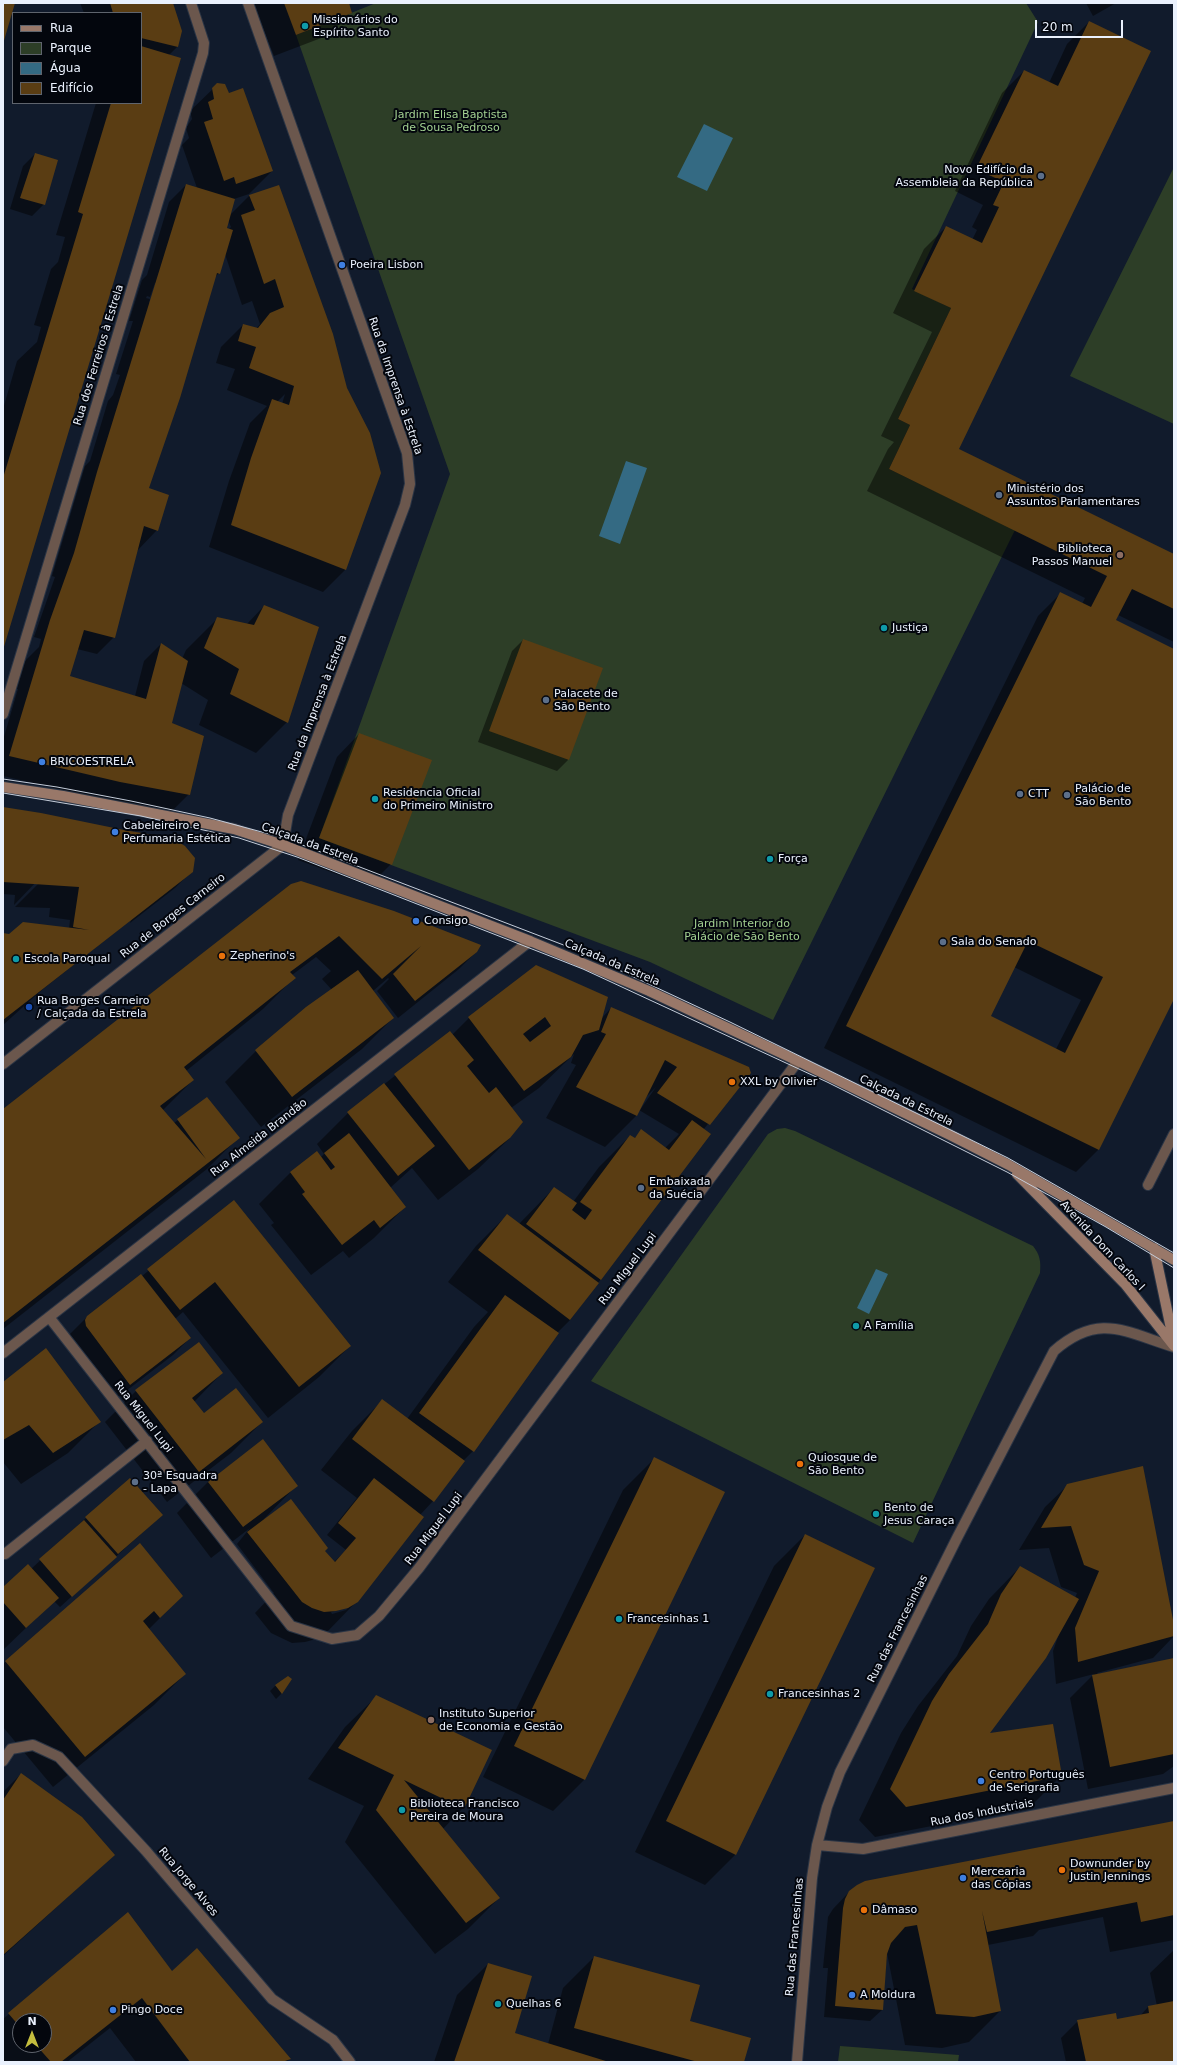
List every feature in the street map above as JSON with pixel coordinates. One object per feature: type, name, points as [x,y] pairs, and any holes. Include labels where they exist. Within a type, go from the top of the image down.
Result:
[{"type":"main road","name":"Calçada da Estrela","points":[[3,787],[63,796],[234,829],[283,845],[530,941],[649,992],[798,1061],[1009,1165],[1174,1260]]},
{"type":"main road","name":"Avenida Dom Carlos I","points":[[1009,1165],[1125,1284],[1174,1347]]},
{"type":"main road","name":"Avenida Dom Carlos I","points":[[1154,1248],[1174,1343]]},
{"type":"street","name":"Rua dos Ferreiros à Estrela","points":[[3,714],[203,53],[204,43],[191,3]]},
{"type":"street","name":"Rua da Imprensa à Estrela","points":[[248,3],[407,453],[410,484],[405,505],[288,815],[283,845]]},
{"type":"street","name":"Rua de Borges Carneiro","points":[[3,1064],[283,845]]},
{"type":"street","name":"Rua Almeida Brandão","points":[[3,1353],[530,941]]},
{"type":"street","name":"Rua Miguel Lupi","points":[[49,1317],[292,1626],[332,1639],[357,1635],[379,1616],[419,1568],[798,1061]]},
{"type":"street","points":[[1148,1185],[1174,1134]]},
{"type":"street","name":"Rua das Francesinhas","points":[[797,2062],[812,1878],[817,1845],[827,1807],[840,1772],[957,1538],[1054,1352],[1069,1338],[1096,1329],[1127,1330],[1174,1347]]},
{"type":"street","points":[[5,1554],[147,1441]]},
{"type":"street","name":"Rua Jorge Alves","points":[[3,1762],[11,1749],[33,1745],[59,1757],[146,1851],[272,2000],[333,2040],[350,2062]]},
{"type":"street","name":"Rua dos Industriais","points":[[817,1845],[863,1849],[1174,1788]]},
{"type":"green space","points":[[376,3],[1026,3],[1038,22],[912,289],[951,308],[898,419],[910,425],[889,469],[1015,530],[773,1020],[650,962],[319,838],[450,474],[296,35]]},
{"type":"green space","points":[[1174,167],[1174,424],[1070,376]]},
{"type":"green space","points":[[785,1128],[795,1131],[1033,1246],[1040,1258],[1040,1273],[913,1543],[591,1381],[768,1134],[777,1129]]},
{"type":"green space","points":[[840,2046],[959,2055],[958,2062],[838,2062]]},
{"type":"water","points":[[704,124],[733,138],[707,191],[677,177]]},
{"type":"water","points":[[626,461],[647,468],[620,544],[599,536]]},
{"type":"water","points":[[876,1269],[888,1274],[869,1314],[857,1308]]},
{"type":"building","points":[[3,3],[15,3],[12,12],[3,44]]},
{"type":"building","points":[[110,3],[173,3],[182,31],[178,47],[142,38],[142,12],[113,12]]},
{"type":"building","name":"Missionários do Espírito Santo","points":[[284,3],[349,3],[352,13],[296,35]]},
{"type":"building","name":"Palácio de São Bento","points":[[1089,21],[1151,51],[959,449],[1174,554],[1174,609],[1132,589],[1116,620],[1174,649],[1174,999],[1099,1150],[846,1026],[1060,592],[1091,607],[1107,576],[889,469],[910,425],[898,419],[951,308],[914,291],[946,226],[982,243],[999,207],[993,205],[1004,182],[976,169],[1024,70],[1058,86]],"holes":[[[1028,941],[1103,977],[1065,1053],[991,1016]]]},
{"type":"building","points":[[142,46],[181,58],[3,650],[3,478],[83,214],[78,212],[111,104],[142,104]]},
{"type":"building","points":[[217,83],[225,84],[229,93],[243,88],[273,171],[236,184],[234,177],[224,181],[204,122],[213,119],[208,102],[214,99],[212,88]]},
{"type":"building","points":[[35,153],[58,160],[45,205],[20,198]]},
{"type":"building","points":[[186,184],[235,199],[227,228],[233,230],[220,274],[217,273],[180,398],[149,488],[169,495],[158,531],[144,526],[115,638],[84,630],[70,676],[146,699],[161,643],[188,661],[172,723],[204,736],[190,795],[120,782],[9,756],[50,620],[74,553],[97,472]]},
{"type":"building","points":[[279,185],[333,334],[347,388],[370,433],[381,473],[346,570],[231,525],[251,458],[272,399],[289,405],[294,386],[249,368],[256,347],[238,341],[243,324],[258,328],[270,313],[284,307],[275,279],[264,284],[241,215],[255,210],[249,195]]},
{"type":"building","points":[[264,605],[319,627],[288,723],[230,694],[239,669],[204,648],[217,617],[254,625]]},
{"type":"building","name":"Palacete de São Bento","points":[[523,639],[603,668],[569,760],[489,731]]},
{"type":"building","name":"Residencia Oficial do Primeiro Ministro","points":[[359,733],[432,760],[392,865],[319,838]]},
{"type":"building","points":[[3,807],[172,838],[185,846],[195,858],[193,872],[3,1020],[3,933],[9,934],[23,922],[89,930],[73,927],[79,887],[3,882]]},
{"type":"building","points":[[301,881],[394,911],[481,945],[477,952],[415,1001],[393,974],[421,946],[382,979],[339,936],[290,972],[296,978],[184,1067],[194,1080],[160,1106],[206,1159],[177,1119],[207,1097],[240,1138],[3,1323],[3,1109],[291,884]]},
{"type":"building","points":[[536,965],[608,997],[599,1030],[583,1035],[571,1057],[524,1091],[468,1017]],"holes":[[[545,1017],[551,1026],[530,1042],[523,1034]]]},
{"type":"building","points":[[358,970],[394,1018],[292,1097],[255,1050],[306,1007]]},
{"type":"building","points":[[611,1007],[749,1067],[751,1073],[710,1125],[657,1093],[677,1067],[665,1060],[637,1116],[576,1087],[606,1034],[601,1032]]},
{"type":"building","points":[[450,1031],[474,1060],[467,1066],[489,1093],[496,1087],[523,1122],[510,1138],[469,1170],[394,1074]]},
{"type":"building","points":[[384,1083],[435,1146],[398,1176],[347,1112]]},
{"type":"building","points":[[692,1120],[711,1134],[601,1280],[526,1224],[554,1187],[577,1203],[572,1210],[585,1220],[592,1210],[580,1202],[630,1135],[635,1138],[641,1129],[669,1150]]},
{"type":"building","points":[[349,1133],[406,1207],[380,1228],[374,1220],[342,1245],[302,1194],[305,1192],[290,1172],[317,1151],[331,1170],[335,1167],[324,1153]]},
{"type":"building","points":[[234,1200],[351,1346],[299,1387],[215,1282],[180,1310],[147,1269]]},
{"type":"building","points":[[507,1214],[599,1283],[570,1320],[478,1250]]},
{"type":"building","points":[[141,1274],[191,1338],[130,1385],[86,1326],[85,1320],[87,1316]]},
{"type":"building","points":[[505,1295],[559,1333],[474,1452],[419,1413]]},
{"type":"building","points":[[199,1342],[223,1373],[192,1398],[204,1413],[236,1388],[263,1422],[199,1472],[135,1390]]},
{"type":"building","points":[[46,1348],[101,1422],[53,1453],[29,1425],[3,1440],[3,1382]]},
{"type":"building","points":[[382,1399],[465,1461],[434,1502],[352,1439]]},
{"type":"building","points":[[263,1439],[298,1486],[243,1527],[208,1482]]},
{"type":"building","name":"Francesinhas 1","points":[[654,1457],[725,1492],[585,1780],[514,1746]]},
{"type":"building","points":[[1143,1466],[1174,1625],[1174,1636],[1078,1662],[1075,1628],[1099,1571],[1084,1565],[1071,1526],[1041,1528],[1067,1484]]},
{"type":"building","points":[[130,1478],[163,1515],[118,1554],[85,1517]]},
{"type":"building","points":[[374,1478],[424,1517],[358,1602],[348,1608],[336,1611],[324,1612],[312,1608],[302,1602],[247,1532],[291,1499],[328,1548],[325,1551],[335,1562],[356,1538],[338,1523]]},
{"type":"building","points":[[84,1520],[117,1557],[72,1597],[39,1559]]},
{"type":"building","name":"Francesinhas 2","points":[[805,1534],[875,1568],[736,1855],[666,1821]]},
{"type":"building","points":[[140,1543],[183,1596],[160,1618],[154,1611],[143,1621],[186,1674],[85,1757],[5,1661]]},
{"type":"building","points":[[28,1564],[59,1598],[26,1628],[3,1602],[3,1587]]},
{"type":"building","points":[[1020,1566],[1079,1599],[1046,1658],[990,1733],[1053,1724],[1062,1776],[906,1807],[890,1789],[932,1701],[949,1674],[988,1624],[1001,1594]]},
{"type":"building","points":[[1174,1658],[1174,1754],[1110,1767],[1092,1675]]},
{"type":"building","points":[[288,1676],[292,1679],[282,1694],[275,1685]]},
{"type":"building","name":"Biblioteca Francisco Pereira de Moura","points":[[376,1695],[492,1750],[464,1809],[404,1780],[500,1898],[466,1923],[376,1810],[394,1775],[338,1748]]},
{"type":"building","points":[[21,1773],[82,1817],[115,1855],[3,1955],[3,1800]]},
{"type":"building","points":[[1174,1821],[1174,1915],[1141,1922],[1137,1902],[987,1932],[982,1911],[1001,2011],[974,2017],[936,2014],[917,1925],[905,1927],[891,1943],[887,1954],[883,2010],[835,2006],[843,1908],[849,1891],[857,1885],[865,1881]]},
{"type":"building","points":[[128,1912],[172,1971],[197,1948],[291,2059],[282,2062],[190,2062],[142,1998],[61,2062],[51,2062],[43,2053],[52,2053],[52,2013],[12,2013],[12,2018],[8,2013]]},
{"type":"building","points":[[594,1956],[700,1985],[690,2021],[751,2038],[744,2062],[698,2062],[574,2028]]},
{"type":"building","name":"Quelhas 6","points":[[488,1963],[532,1976],[515,2033],[609,2062],[454,2062]]},
{"type":"building","points":[[1174,2001],[1174,2062],[1086,2062],[1077,2020],[1116,2013],[1117,2019],[1149,2013],[1148,2006]]},
{"type":"tram line","points":[[3,779],[57,787],[131,801],[210,818],[284,838],[574,949],[730,1022],[1008,1158],[1174,1253]]},
{"type":"tram line","points":[[3,793],[141,816],[239,838],[297,857],[583,969],[827,1082],[1007,1172],[1106,1227],[1174,1268]]},
{"type":"place","name":"Missionários do Espírito Santo","points":[[305,26]]},
{"type":"place","name":"Novo Edifício da Assembleia da República","points":[[1041,176]]},
{"type":"place","name":"Poeira Lisbon","points":[[342,265]]},
{"type":"place","name":"Ministério dos Assuntos Parlamentares","points":[[999,495]]},
{"type":"place","name":"Biblioteca Passos Manuel","points":[[1120,555]]},
{"type":"place","name":"Justiça","points":[[884,628]]},
{"type":"place","name":"Palacete de São Bento","points":[[546,700]]},
{"type":"place","name":"BRICOESTRELA","points":[[42,762]]},
{"type":"place","name":"CTT","points":[[1020,794]]},
{"type":"place","name":"Palácio de São Bento","points":[[1067,795]]},
{"type":"place","name":"Residencia Oficial do Primeiro Ministro","points":[[375,799]]},
{"type":"place","name":"Cabeleireiro e Perfumaria Estética","points":[[115,832]]},
{"type":"place","name":"Força","points":[[770,859]]},
{"type":"place","name":"Consigo","points":[[416,921]]},
{"type":"place","name":"Sala do Senado","points":[[943,942]]},
{"type":"place","name":"Zepherino's","points":[[222,956]]},
{"type":"place","name":"Escola Paroqual","points":[[16,959]]},
{"type":"place","name":"Rua Borges Carneiro / Calçada da Estrela","points":[[29,1007]]},
{"type":"place","name":"XXL by Olivier","points":[[732,1082]]},
{"type":"place","name":"Embaixada da Suécia","points":[[641,1188]]},
{"type":"place","name":"A Família","points":[[856,1326]]},
{"type":"place","name":"Quiosque de São Bento","points":[[800,1464]]},
{"type":"place","name":"30ª Esquadra - Lapa","points":[[135,1482]]},
{"type":"place","name":"Bento de Jesus Caraça","points":[[876,1514]]},
{"type":"place","name":"Francesinhas 1","points":[[619,1619]]},
{"type":"place","name":"Francesinhas 2","points":[[770,1694]]},
{"type":"place","name":"Instituto Superior de Economia e Gestão","points":[[431,1720]]},
{"type":"place","name":"Centro Português de Serigrafia","points":[[981,1781]]},
{"type":"place","name":"Biblioteca Francisco Pereira de Moura","points":[[402,1810]]},
{"type":"place","name":"Downunder by Justin Jennings","points":[[1062,1870]]},
{"type":"place","name":"Mercearia das Cópias","points":[[963,1878]]},
{"type":"place","name":"Dâmaso","points":[[864,1910]]},
{"type":"place","name":"A Moldura","points":[[852,1995]]},
{"type":"place","name":"Quelhas 6","points":[[498,2004]]},
{"type":"place","name":"Pingo Doce","points":[[113,2010]]},
{"type":"park label","name":"Jardim Elisa Baptista de Sousa Pedroso","points":[[451,121]]},
{"type":"park label","name":"Jardim Interior do Palácio de São Bento","points":[[742,930]]}]
